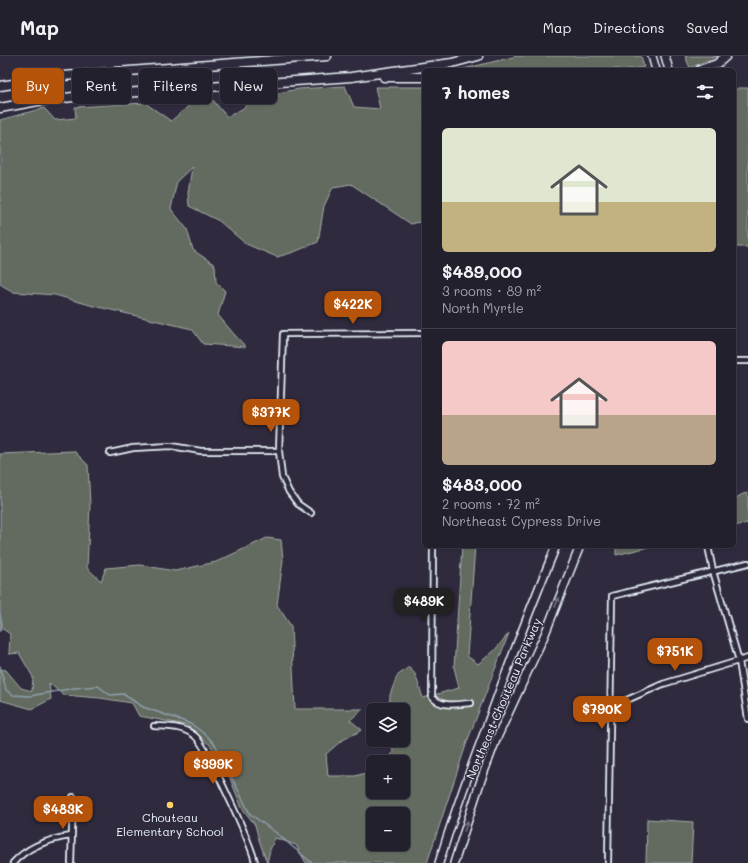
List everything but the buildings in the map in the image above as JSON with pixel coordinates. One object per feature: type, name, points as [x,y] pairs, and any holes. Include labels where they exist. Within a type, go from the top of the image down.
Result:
[{"type":"highway","points":[[0,86],[63,76],[326,56]]},
{"type":"highway","points":[[0,108],[38,101],[82,96],[351,77],[452,62],[478,56]]},
{"type":"highway","points":[[706,68],[717,64],[726,56]]},
{"type":"highway","points":[[351,77],[422,78]]},
{"type":"main road","points":[[652,56],[655,68]]},
{"type":"main road","points":[[665,56],[668,68]]},
{"type":"main road","name":"Northeast Chouteau Parkway","points":[[439,863],[466,782],[495,703],[529,611],[555,548]]},
{"type":"main road","name":"Northeast Chouteau Parkway","points":[[454,863],[481,780],[496,740],[545,634],[579,548]]},
{"type":"street","points":[[311,513],[298,504],[289,492],[282,477],[279,451],[283,334],[422,333]]},
{"type":"street","points":[[736,361],[748,361]]},
{"type":"street","points":[[110,453],[133,448],[171,446],[201,451],[279,451]]},
{"type":"street","points":[[433,548],[432,697],[441,704],[471,703]]},
{"type":"street","points":[[708,548],[713,571],[739,661],[748,720]]},
{"type":"street","points":[[608,863],[612,596],[748,563]]},
{"type":"street","points":[[611,707],[663,684],[748,658]]},
{"type":"street","points":[[154,726],[179,728],[188,731],[199,740],[237,816],[256,863]]},
{"type":"street","points":[[71,863],[73,797]]},
{"type":"street","points":[[13,863],[22,855],[40,844],[60,837],[71,836]]},
{"type":"shaded area","points":[[517,56],[641,56],[644,67],[638,68],[467,68]]},
{"type":"shaded area","points":[[685,56],[717,56],[690,68]]},
{"type":"shaded area","points":[[345,86],[354,107],[380,109],[375,87],[422,87],[422,221],[411,224],[351,184],[333,187],[324,206],[318,242],[277,257],[246,244],[219,221],[189,206],[188,193],[192,167],[177,181],[171,209],[187,229],[193,250],[215,265],[216,282],[225,291],[218,315],[246,347],[203,344],[192,329],[90,305],[55,295],[13,292],[0,284],[0,120],[44,108],[55,120],[76,118],[75,107],[139,103],[146,104],[171,121],[191,104],[212,104],[212,99],[227,117],[248,104],[277,104],[277,93],[299,89]]},
{"type":"shaded area","points":[[738,88],[748,88],[748,247],[736,247],[736,90]]},
{"type":"shaded area","points":[[74,451],[88,465],[90,505],[87,568],[101,581],[106,568],[140,565],[175,571],[216,562],[267,538],[281,540],[283,560],[277,605],[291,626],[295,709],[363,709],[350,720],[362,730],[341,741],[326,754],[328,776],[355,776],[366,773],[366,799],[410,799],[410,755],[391,755],[393,751],[392,747],[410,747],[410,703],[389,703],[390,695],[397,676],[409,667],[415,674],[423,698],[459,688],[454,667],[462,548],[475,548],[467,656],[478,664],[494,651],[509,633],[467,742],[427,863],[306,863],[296,845],[275,838],[267,863],[255,825],[242,808],[229,776],[210,745],[187,725],[139,716],[132,703],[100,698],[63,695],[49,683],[51,699],[32,709],[0,700],[0,669],[6,670],[21,688],[32,691],[33,677],[19,653],[9,654],[10,634],[0,627],[0,454]]},
{"type":"shaded area","points":[[748,493],[748,523],[736,526],[736,498]]},
{"type":"shaded area","points":[[616,548],[645,548],[616,555]]},
{"type":"shaded area","points":[[647,819],[693,822],[691,863],[646,863]]},
{"type":"waterway","points":[[0,614],[2,625],[0,631]]},
{"type":"waterway","points":[[0,666],[6,690],[13,695],[30,696],[74,688],[98,686],[110,695],[123,694],[143,707],[194,726],[208,737],[216,746],[250,814],[275,832],[312,863]]},
{"type":"place","name":"Chouteau Elementary School","points":[[170,805]]}]
